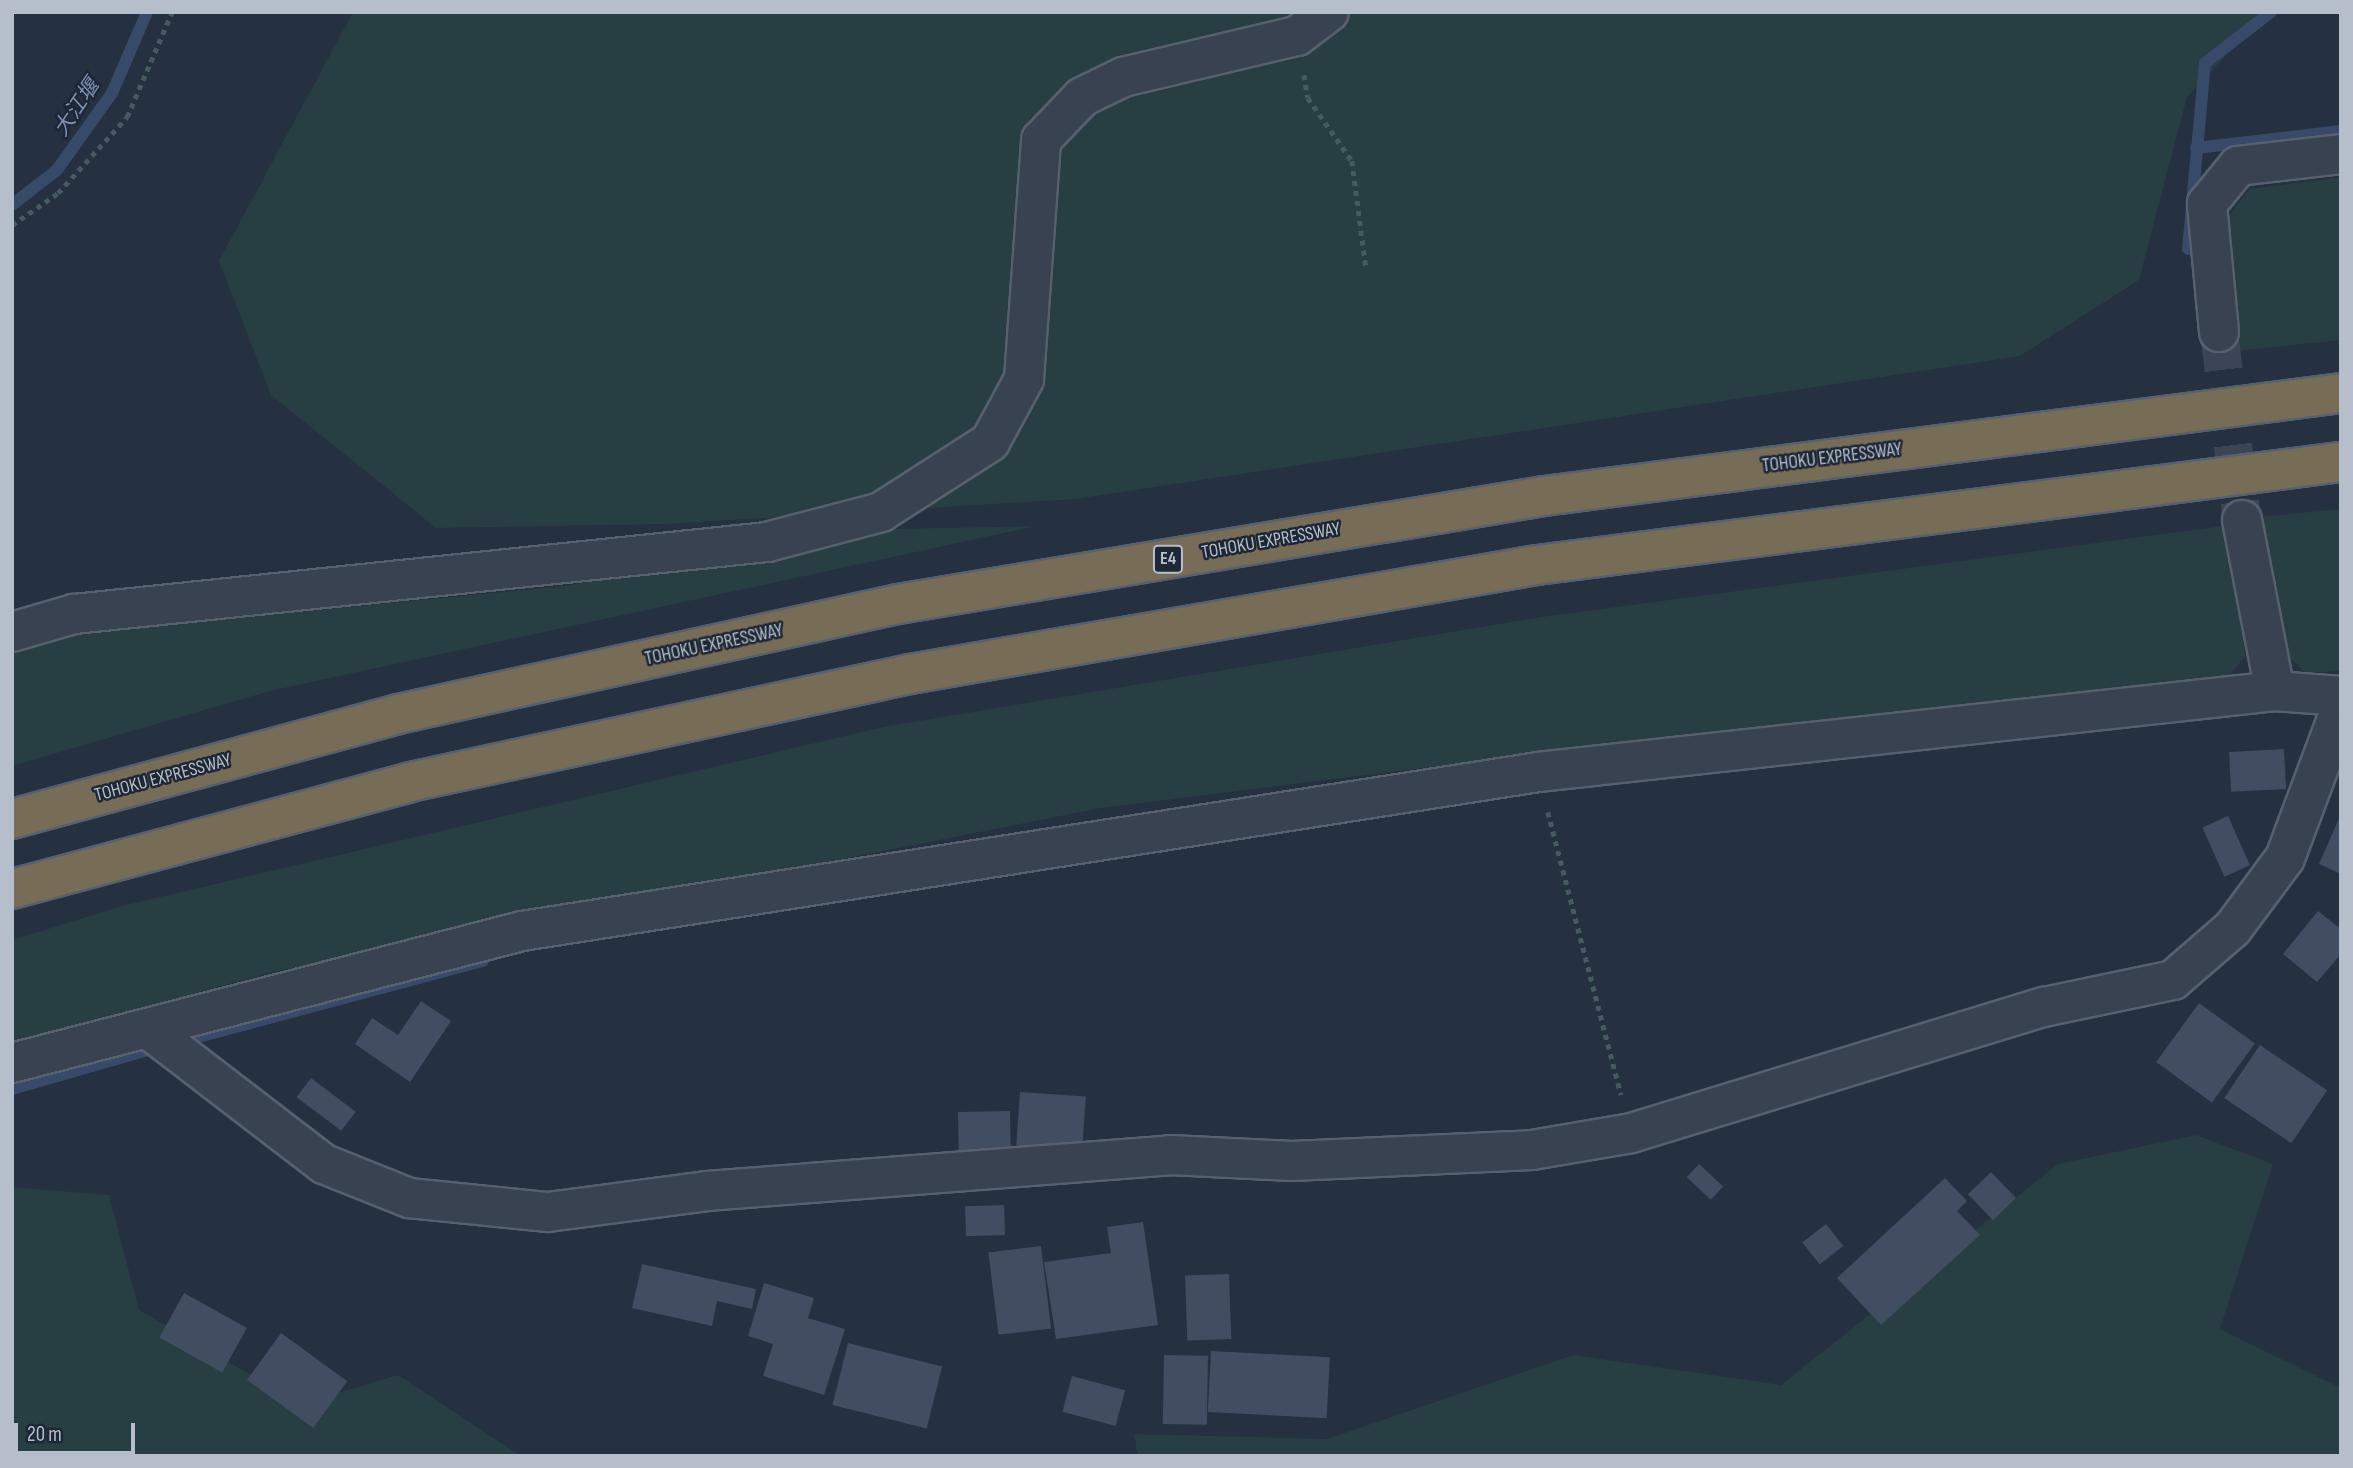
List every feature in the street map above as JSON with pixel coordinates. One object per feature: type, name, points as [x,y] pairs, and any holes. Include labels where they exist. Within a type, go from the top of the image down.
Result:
[{"type":"highway","name":"TOHOKU EXPRESSWAY","points":[[12,819],[398,714],[898,604],[1544,496],[2341,393]]},
{"type":"highway","points":[[12,889],[410,782],[910,674],[1537,565],[2341,462]]},
{"type":"street","points":[[12,632],[74,614],[767,542],[881,512],[990,442],[1024,379],[1041,141],[1082,97],[1123,77],[1297,36],[1329,12]]},
{"type":"street","points":[[2219,332],[2207,204],[2238,166],[2341,154]]},
{"type":"street","points":[[2242,520],[2275,691]]},
{"type":"street","points":[[12,1063],[522,931],[1538,772],[2275,691],[2341,696]]},
{"type":"street","points":[[148,1029],[324,1164],[409,1198],[548,1212],[707,1191],[1170,1155],[1292,1161],[1519,1150],[1631,1133],[2044,1007],[2173,980],[2233,928],[2285,858],[2341,708]]},
{"type":"path","points":[[12,225],[58,193],[127,117],[172,12]]},
{"type":"path","points":[[1297,36],[1308,98],[1352,162],[1366,268]]},
{"type":"path","points":[[1538,772],[1631,1133]]},
{"type":"green space","points":[[353,12],[2267,12],[2187,97],[2139,280],[2020,356],[1076,499],[666,524],[436,528],[271,395],[219,261]]},
{"type":"green space","points":[[2341,177],[2341,340],[2237,351],[2221,226],[2249,189]]},
{"type":"green space","points":[[2341,509],[2341,671],[2306,673],[2280,649],[2259,517]]},
{"type":"green space","points":[[2231,525],[2245,657],[2225,680],[1680,736],[1101,808],[272,972],[12,1044],[12,940],[126,905],[883,727],[1541,617]]},
{"type":"green space","points":[[1037,526],[270,691],[12,766],[12,654],[74,634],[564,586],[888,529]]},
{"type":"green space","points":[[2196,1135],[2273,1164],[2220,1329],[2341,1388],[2341,1456],[1138,1456],[1134,1434],[1327,1439],[1573,1355],[1781,1385],[2058,1164]]},
{"type":"green space","points":[[12,1187],[109,1195],[139,1310],[301,1404],[398,1375],[521,1456],[12,1456]]},
{"type":"building","points":[[2284,749],[2286,789],[2231,792],[2229,752]]},
{"type":"building","points":[[2341,814],[2341,874],[2319,864]]},
{"type":"building","points":[[2228,816],[2250,865],[2224,877],[2202,827]]},
{"type":"building","points":[[2318,911],[2341,929],[2341,954],[2317,982],[2283,954]]},
{"type":"building","points":[[421,1001],[451,1021],[410,1082],[355,1044],[372,1018],[398,1035]]},
{"type":"building","points":[[2199,1003],[2255,1044],[2212,1103],[2156,1062]]},
{"type":"building","points":[[2260,1045],[2327,1090],[2291,1143],[2224,1098]]},
{"type":"building","points":[[311,1078],[356,1112],[341,1131],[297,1097]]},
{"type":"building","points":[[1020,1092],[1086,1097],[1082,1153],[1016,1149]]},
{"type":"building","points":[[1010,1111],[1011,1152],[959,1153],[958,1112]]},
{"type":"building","points":[[1699,1164],[1723,1187],[1711,1200],[1687,1177]]},
{"type":"building","points":[[1991,1172],[2016,1198],[1993,1220],[1968,1194]]},
{"type":"building","points":[[1945,1178],[1967,1201],[1957,1211],[1980,1235],[1881,1325],[1837,1278]]},
{"type":"building","points":[[1004,1205],[1005,1235],[966,1236],[965,1206]]},
{"type":"building","points":[[1143,1222],[1158,1325],[1056,1339],[1044,1262],[1111,1253],[1107,1227]]},
{"type":"building","points":[[1826,1224],[1843,1246],[1820,1265],[1802,1242]]},
{"type":"building","points":[[1041,1246],[1051,1328],[999,1335],[988,1252]]},
{"type":"building","points":[[642,1264],[756,1289],[752,1309],[717,1301],[712,1326],[632,1308]]},
{"type":"building","points":[[1229,1274],[1231,1339],[1187,1340],[1185,1276]]},
{"type":"building","points":[[764,1283],[814,1298],[808,1318],[845,1329],[824,1395],[763,1376],[773,1344],[748,1336]]},
{"type":"building","points":[[184,1293],[247,1328],[222,1373],[159,1338]]},
{"type":"building","points":[[281,1333],[347,1381],[313,1428],[247,1380]]},
{"type":"building","points":[[848,1343],[942,1366],[927,1429],[833,1405]]},
{"type":"building","points":[[1211,1351],[1330,1357],[1327,1418],[1208,1412]]},
{"type":"building","points":[[1164,1355],[1208,1356],[1207,1425],[1163,1424]]},
{"type":"building","points":[[1072,1376],[1125,1390],[1116,1426],[1062,1412]]},
{"type":"waterway","name":"大江堰","points":[[12,205],[57,170],[112,93],[147,12]]},
{"type":"waterway","points":[[2188,249],[2205,63],[2271,12]]},
{"type":"waterway","points":[[2196,148],[2341,131]]},
{"type":"waterway","points":[[176,1043],[483,961]]},
{"type":"waterway","points":[[12,1089],[158,1047]]},
{"type":"tunnel","points":[[2219,332],[2242,520]]}]
